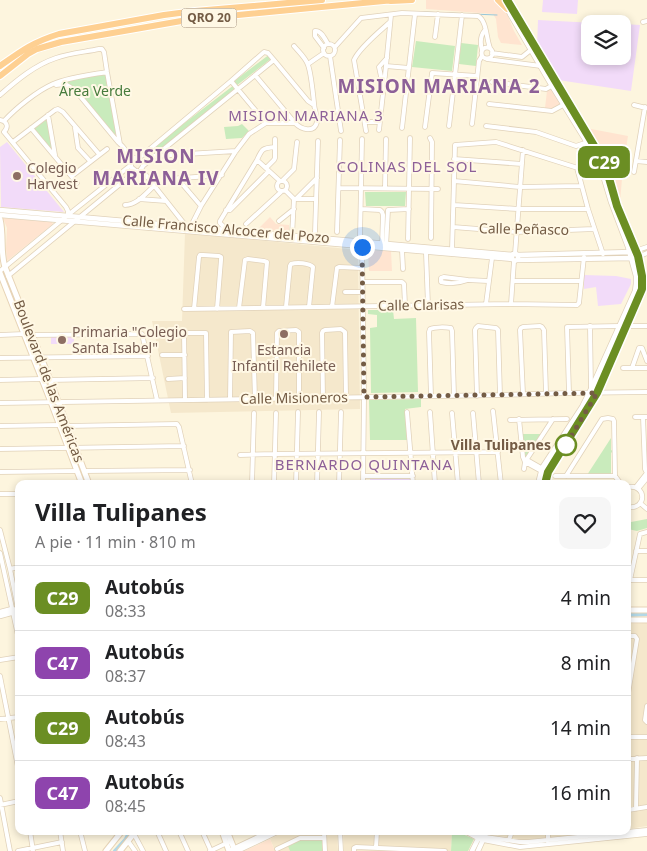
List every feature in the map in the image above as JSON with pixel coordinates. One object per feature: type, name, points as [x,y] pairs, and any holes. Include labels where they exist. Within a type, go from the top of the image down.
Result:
[{"type":"highway","name":"QRO 20","points":[[0,66],[29,46],[59,34],[195,11],[322,0]]},
{"type":"highway","points":[[391,1],[412,0]]},
{"type":"highway","points":[[498,0],[510,9]]},
{"type":"highway","name":"QRO 20","points":[[1,75],[37,49],[61,42],[187,20],[391,1]]},
{"type":"main road","name":"Boulevard de las Américas","points":[[0,219],[5,268],[87,480]]},
{"type":"main road","name":"Boulevard de las Américas","points":[[0,272],[80,480]]},
{"type":"main road","points":[[631,610],[647,610]]},
{"type":"main road","points":[[631,620],[647,620]]},
{"type":"main road","points":[[106,851],[118,835]]},
{"type":"main road","points":[[120,851],[133,835]]},
{"type":"main road","points":[[225,835],[233,850]]},
{"type":"main road","points":[[228,835],[229,842]]},
{"type":"street","points":[[506,0],[513,16],[557,83],[566,103],[607,168],[617,206],[638,256],[645,288],[597,393],[548,473],[546,480]]},
{"type":"street","points":[[330,56],[335,53],[335,47],[361,18],[402,13],[473,15],[482,18],[484,30],[480,44],[481,53],[484,58]]},
{"type":"street","points":[[402,128],[416,14]]},
{"type":"street","points":[[435,37],[438,14]]},
{"type":"street","points":[[379,130],[391,15]]},
{"type":"street","points":[[448,126],[462,15]]},
{"type":"street","points":[[366,131],[354,60],[355,56],[370,40],[390,22]]},
{"type":"street","points":[[484,30],[492,53]]},
{"type":"street","points":[[324,54],[324,48],[315,36],[315,31],[320,32],[328,44],[332,44],[335,47]]},
{"type":"street","points":[[324,48],[328,44]]},
{"type":"street","points":[[255,75],[300,128],[312,129],[316,126],[317,114],[308,64],[294,46]]},
{"type":"street","points":[[482,50],[486,47],[490,48]]},
{"type":"street","points":[[492,53],[522,57],[533,48]]},
{"type":"street","points":[[533,48],[552,86],[566,103]]},
{"type":"street","points":[[0,95],[20,78],[44,63],[57,58],[102,49],[120,144]]},
{"type":"street","points":[[0,272],[133,160],[231,82],[264,52],[268,53],[308,101],[314,105]]},
{"type":"street","points":[[472,124],[479,61],[491,56],[492,53]]},
{"type":"street","points":[[324,54],[330,56]]},
{"type":"street","points":[[308,64],[324,54]]},
{"type":"street","points":[[330,56],[341,131]]},
{"type":"street","points":[[383,88],[379,67],[387,58]]},
{"type":"street","points":[[484,58],[541,66]]},
{"type":"street","points":[[8,276],[274,60]]},
{"type":"street","points":[[386,66],[409,68]]},
{"type":"street","points":[[68,215],[66,207],[14,142],[2,133],[7,126],[2,121],[52,84],[107,72]]},
{"type":"street","points":[[426,127],[432,73],[477,76]]},
{"type":"street","points":[[231,82],[266,123]]},
{"type":"street","points":[[492,82],[546,89],[557,83]]},
{"type":"street","points":[[52,84],[65,84],[75,90],[133,160],[142,161],[144,165]]},
{"type":"street","points":[[489,104],[552,111],[566,103]]},
{"type":"street","points":[[634,105],[646,108],[634,172]]},
{"type":"street","points":[[14,142],[58,109],[63,112],[99,154]]},
{"type":"street","points":[[48,115],[56,157]]},
{"type":"street","points":[[365,122],[379,122]]},
{"type":"street","points":[[141,169],[188,226],[249,134],[266,123],[295,123]]},
{"type":"street","points":[[75,126],[78,148],[90,162]]},
{"type":"street","points":[[486,126],[536,132],[576,146],[590,142]]},
{"type":"street","points":[[31,128],[77,183]]},
{"type":"street","points":[[641,134],[647,135]]},
{"type":"street","points":[[113,136],[117,137],[118,135]]},
{"type":"street","points":[[408,238],[410,138]]},
{"type":"street","points":[[430,138],[432,142],[431,238]]},
{"type":"street","points":[[226,210],[230,210],[274,160],[275,139]]},
{"type":"street","points":[[362,139],[364,480]]},
{"type":"street","points":[[337,232],[340,188],[340,140]]},
{"type":"street","points":[[385,188],[386,140]]},
{"type":"street","points":[[315,233],[318,141]]},
{"type":"street","points":[[452,250],[454,147],[457,144],[492,141],[604,176]]},
{"type":"street","points":[[297,142],[294,169],[277,184],[277,187],[295,199],[316,199]]},
{"type":"street","points":[[539,480],[541,469],[590,391],[635,292],[636,276],[630,256],[604,176],[590,142]]},
{"type":"street","points":[[223,226],[220,222],[226,210],[262,150],[275,147]]},
{"type":"street","points":[[72,176],[107,149]]},
{"type":"street","points":[[511,304],[523,150]]},
{"type":"street","points":[[154,156],[236,151]]},
{"type":"street","points":[[454,158],[522,164]]},
{"type":"street","points":[[133,160],[132,169],[136,171]]},
{"type":"street","points":[[246,224],[287,187],[287,183],[281,181],[257,160]]},
{"type":"street","points":[[636,161],[647,162]]},
{"type":"street","points":[[577,167],[594,230],[604,254]]},
{"type":"street","points":[[169,179],[222,175]]},
{"type":"street","points":[[292,238],[295,199],[317,178]]},
{"type":"street","points":[[178,179],[201,206]]},
{"type":"street","points":[[454,181],[520,187],[581,186]]},
{"type":"street","points":[[125,205],[130,205],[154,186]]},
{"type":"street","points":[[340,188],[438,189]]},
{"type":"street","points":[[139,199],[166,201]]},
{"type":"street","points":[[454,205],[518,209],[588,209]]},
{"type":"street","points":[[384,246],[388,210],[392,208],[409,209]]},
{"type":"street","points":[[280,220],[294,209]]},
{"type":"street","points":[[361,209],[380,210],[382,212],[384,246]]},
{"type":"street","name":"Calle Francisco Alcocer del Pozo","points":[[0,210],[188,226],[292,238]]},
{"type":"street","name":"Calle Francisco Alcocer del Pozo","points":[[0,215],[292,238],[361,241],[402,250],[492,258],[638,256]]},
{"type":"street","name":"Calle Peñasco","points":[[453,227],[516,232],[594,230]]},
{"type":"street","name":"Calle Francisco Alcocer del Pozo","points":[[384,246],[452,250],[515,257]]},
{"type":"street","points":[[635,251],[647,247]]},
{"type":"street","points":[[402,250],[403,269]]},
{"type":"street","name":"Calle Francisco Alcocer del Pozo","points":[[584,256],[604,254],[630,256],[635,251]]},
{"type":"street","points":[[426,253],[428,305]]},
{"type":"street","points":[[638,256],[647,253]]},
{"type":"street","points":[[194,309],[199,257],[202,254],[219,256],[222,260],[218,309]]},
{"type":"street","name":"Calle Clarisas","points":[[184,309],[579,304],[584,256]]},
{"type":"street","points":[[486,304],[492,258]]},
{"type":"street","points":[[239,308],[245,260],[248,259],[264,260],[267,262],[262,308]]},
{"type":"street","points":[[286,307],[290,266],[294,263],[310,264],[313,267],[309,307]]},
{"type":"street","points":[[332,306],[336,268],[362,268]]},
{"type":"street","points":[[468,280],[444,283],[441,282],[441,278],[488,281]]},
{"type":"street","points":[[513,282],[581,281]]},
{"type":"street","points":[[362,282],[402,282],[404,284],[405,305]]},
{"type":"street","points":[[635,292],[645,288]]},
{"type":"street","points":[[346,292],[363,292]]},
{"type":"street","points":[[477,396],[475,330],[478,326],[494,327],[498,330],[500,395]]},
{"type":"street","points":[[523,394],[520,330],[524,327],[540,326],[544,330],[546,393]]},
{"type":"street","points":[[590,326],[590,391]]},
{"type":"street","points":[[569,393],[567,327],[618,326]]},
{"type":"street","points":[[626,326],[647,326]]},
{"type":"street","points":[[432,396],[429,332],[432,328],[451,328],[454,396]]},
{"type":"street","points":[[323,398],[322,333],[325,330],[341,329],[345,332],[346,397]]},
{"type":"street","points":[[276,398],[277,333],[278,331],[296,330],[299,332],[299,398]]},
{"type":"street","points":[[230,399],[231,332],[250,331],[253,333],[254,399]]},
{"type":"street","points":[[160,333],[206,332],[207,400]]},
{"type":"street","points":[[184,333],[185,400]]},
{"type":"street","points":[[0,335],[24,334]]},
{"type":"street","points":[[32,335],[142,334],[157,400]]},
{"type":"street","points":[[632,368],[639,348],[642,348],[647,361]]},
{"type":"street","points":[[162,355],[185,355]]},
{"type":"street","points":[[0,358],[148,356]]},
{"type":"street","points":[[623,368],[647,368]]},
{"type":"street","points":[[50,380],[153,378]]},
{"type":"street","points":[[168,379],[185,378]]},
{"type":"street","points":[[0,380],[42,379]]},
{"type":"street","name":"Calle Misioneros","points":[[0,403],[477,396],[590,391],[597,393],[647,392]]},
{"type":"street","points":[[494,411],[501,480]]},
{"type":"street","points":[[296,480],[298,412]]},
{"type":"street","points":[[318,480],[319,412]]},
{"type":"street","points":[[339,480],[341,412]]},
{"type":"street","points":[[407,412],[414,480]]},
{"type":"street","points":[[430,412],[435,480]]},
{"type":"street","points":[[252,480],[254,413]]},
{"type":"street","points":[[274,480],[276,413]]},
{"type":"street","points":[[452,413],[458,480]]},
{"type":"street","points":[[473,413],[479,480]]},
{"type":"street","points":[[635,416],[645,417],[647,473],[637,488]]},
{"type":"street","points":[[566,476],[602,419],[608,418],[614,421],[615,476],[618,480]]},
{"type":"street","points":[[524,469],[526,460],[553,419]]},
{"type":"street","points":[[510,420],[567,419]]},
{"type":"street","points":[[519,420],[523,457],[548,473]]},
{"type":"street","points":[[67,426],[177,424],[191,480]]},
{"type":"street","points":[[0,426],[60,425]]},
{"type":"street","points":[[0,449],[184,446]]},
{"type":"street","points":[[240,456],[253,454],[498,452]]},
{"type":"street","points":[[84,471],[190,470]]},
{"type":"street","points":[[0,472],[77,471]]},
{"type":"street","points":[[364,476],[413,476]]},
{"type":"street","points":[[555,476],[615,476]]},
{"type":"street","points":[[637,488],[647,478]]},
{"type":"street","points":[[631,487],[637,488],[642,498],[640,504],[631,507]]},
{"type":"street","points":[[0,494],[15,494]]},
{"type":"street","points":[[642,498],[647,502]]},
{"type":"street","points":[[640,504],[647,509]]},
{"type":"street","points":[[0,530],[10,569],[15,605]]},
{"type":"street","points":[[631,572],[640,534],[647,532]]},
{"type":"street","points":[[636,551],[647,551]]},
{"type":"street","points":[[0,553],[15,608]]},
{"type":"street","points":[[10,569],[15,568]]},
{"type":"street","points":[[631,580],[647,580]]},
{"type":"street","points":[[0,612],[15,612]]},
{"type":"street","points":[[0,616],[15,612]]},
{"type":"street","points":[[631,636],[635,636],[637,639],[631,676]]},
{"type":"street","points":[[0,660],[15,657]]},
{"type":"street","points":[[0,676],[15,750]]},
{"type":"street","points":[[647,706],[645,720],[647,722]]},
{"type":"street","points":[[0,719],[15,717]]},
{"type":"street","points":[[631,737],[647,737]]},
{"type":"street","points":[[636,809],[637,758]]},
{"type":"street","points":[[631,759],[647,758]]},
{"type":"street","points":[[0,798],[10,851]]},
{"type":"street","points":[[1,805],[15,802]]},
{"type":"street","points":[[631,810],[647,807]]},
{"type":"street","points":[[631,832],[647,830]]},
{"type":"street","points":[[482,836],[528,842],[548,842],[647,834]]},
{"type":"street","points":[[31,835],[33,849]]},
{"type":"street","points":[[61,835],[63,851]]},
{"type":"street","points":[[81,835],[84,851]]},
{"type":"street","points":[[136,835],[143,851]]},
{"type":"street","points":[[159,835],[166,851]]},
{"type":"street","points":[[181,835],[188,851]]},
{"type":"street","points":[[204,835],[211,851],[229,842]]},
{"type":"street","points":[[233,850],[263,835]]},
{"type":"street","points":[[233,850],[269,835]]},
{"type":"street","points":[[340,835],[341,851]]},
{"type":"street","points":[[376,848],[377,835]]},
{"type":"street","points":[[509,840],[511,835]]},
{"type":"street","points":[[548,835],[548,842]]},
{"type":"street","points":[[482,836],[521,849],[569,838],[598,835]]},
{"type":"street","points":[[472,851],[482,836]]},
{"type":"street","points":[[478,851],[482,836]]},
{"type":"street","points":[[277,849],[302,837],[324,838],[325,851]]},
{"type":"street","points":[[128,841],[135,851]]},
{"type":"street","points":[[18,851],[62,842]]},
{"type":"street","points":[[286,845],[288,851]]},
{"type":"street","points":[[354,851],[356,847],[445,851]]},
{"type":"shaded area","points":[[426,0],[493,0],[507,14],[522,45],[501,43],[498,37],[496,19],[493,14],[426,9]]},
{"type":"shaded area","points":[[543,0],[578,0],[577,14],[542,12]]},
{"type":"shaded area","points":[[538,20],[581,22],[581,65],[631,65],[631,24],[640,25],[631,91],[558,80],[537,47]]},
{"type":"shaded area","points":[[552,89],[561,104],[552,109],[545,108],[547,91]]},
{"type":"shaded area","points":[[586,128],[628,136],[620,202],[608,166]]},
{"type":"shaded area","name":"Colegio Harvest","points":[[7,142],[64,212],[1,207],[0,147]]},
{"type":"shaded area","points":[[270,217],[276,224],[289,225],[289,232],[258,229]]},
{"type":"shaded area","points":[[3,218],[52,222],[53,224],[7,261],[7,228]]},
{"type":"shaded area","points":[[185,233],[358,250],[360,409],[171,413],[152,321],[182,321]]},
{"type":"shaded area","points":[[368,250],[391,251],[392,271],[369,271]]},
{"type":"shaded area","points":[[584,275],[616,276],[631,279],[631,284],[621,304],[598,306],[596,287],[584,289]]},
{"type":"shaded area","name":"Primaria \"Colegio Santa Isabel\"","points":[[74,336],[74,344],[51,344],[51,337]]},
{"type":"shaded area","points":[[410,479],[410,480],[370,480]]},
{"type":"shaded area","points":[[647,623],[647,826],[631,829],[631,624]]},
{"type":"shaded area","points":[[278,835],[337,835],[338,851],[275,851],[270,839]]},
{"type":"shaded area","points":[[343,835],[452,835],[451,851],[344,851]]},
{"type":"shaded area","points":[[495,835],[568,835],[524,840]]},
{"type":"shaded area","points":[[270,839],[275,851],[244,851]]},
{"type":"green space","points":[[416,41],[455,46],[452,71],[412,67]]},
{"type":"green space","points":[[461,43],[478,45],[476,66],[459,64]]},
{"type":"green space","points":[[270,54],[272,58],[236,86],[233,82]]},
{"type":"green space","name":"Área Verde","points":[[106,73],[116,134],[114,135],[78,93],[60,83]]},
{"type":"green space","points":[[234,85],[237,89],[146,160],[143,155]]},
{"type":"green space","name":"Área Verde","points":[[47,119],[53,153],[34,129]]},
{"type":"green space","points":[[242,124],[249,131],[242,138],[226,139],[224,127]]},
{"type":"green space","points":[[365,192],[406,192],[405,206],[366,206]]},
{"type":"green space","points":[[368,310],[393,310],[394,319],[416,318],[418,392],[371,393],[370,328],[377,327],[377,315],[368,314]]},
{"type":"green space","points":[[421,399],[421,407],[405,409],[407,440],[370,440],[369,400]]},
{"type":"green space","points":[[522,434],[541,434],[527,456],[524,456]]},
{"type":"green space","points":[[611,438],[611,450],[613,451],[611,453],[611,475],[587,475]]},
{"type":"green space","points":[[647,519],[647,528],[637,531],[631,530],[631,522]]},
{"type":"green space","points":[[452,835],[465,835],[474,839],[468,851],[451,851]]},
{"type":"green space","points":[[301,839],[322,839],[323,851],[290,851],[288,846]]},
{"type":"waterway","points":[[422,12],[497,15]]},
{"type":"waterway","points":[[631,615],[647,614]]},
{"type":"waterway","points":[[115,851],[128,835]]},
{"type":"bus line","name":"C29","points":[[507,0],[607,168],[617,206],[638,256],[643,283],[597,393],[548,472],[546,480]]},
{"type":"place","name":"Colegio Harvest","points":[[17,176]]},
{"type":"place","name":"Estancia Infantil Rehilete","points":[[284,334]]},
{"type":"place","name":"Primaria \"Colegio Santa Isabel\"","points":[[62,340]]},
{"type":"place","name":"Villa Tulipanes","points":[[566,445]]},
{"type":"district","name":"MISION MARIANA 2","points":[[439,86]]},
{"type":"district","name":"MISION MARIANA 3","points":[[306,116]]},
{"type":"district","name":"MISION MARIANA IV","points":[[156,167]]},
{"type":"district","name":"COLINAS DEL SOL","points":[[407,167]]},
{"type":"district","name":"BERNARDO QUINTANA","points":[[364,465]]},
{"type":"route","points":[[362,247],[364,397],[597,393],[566,445]]}]
